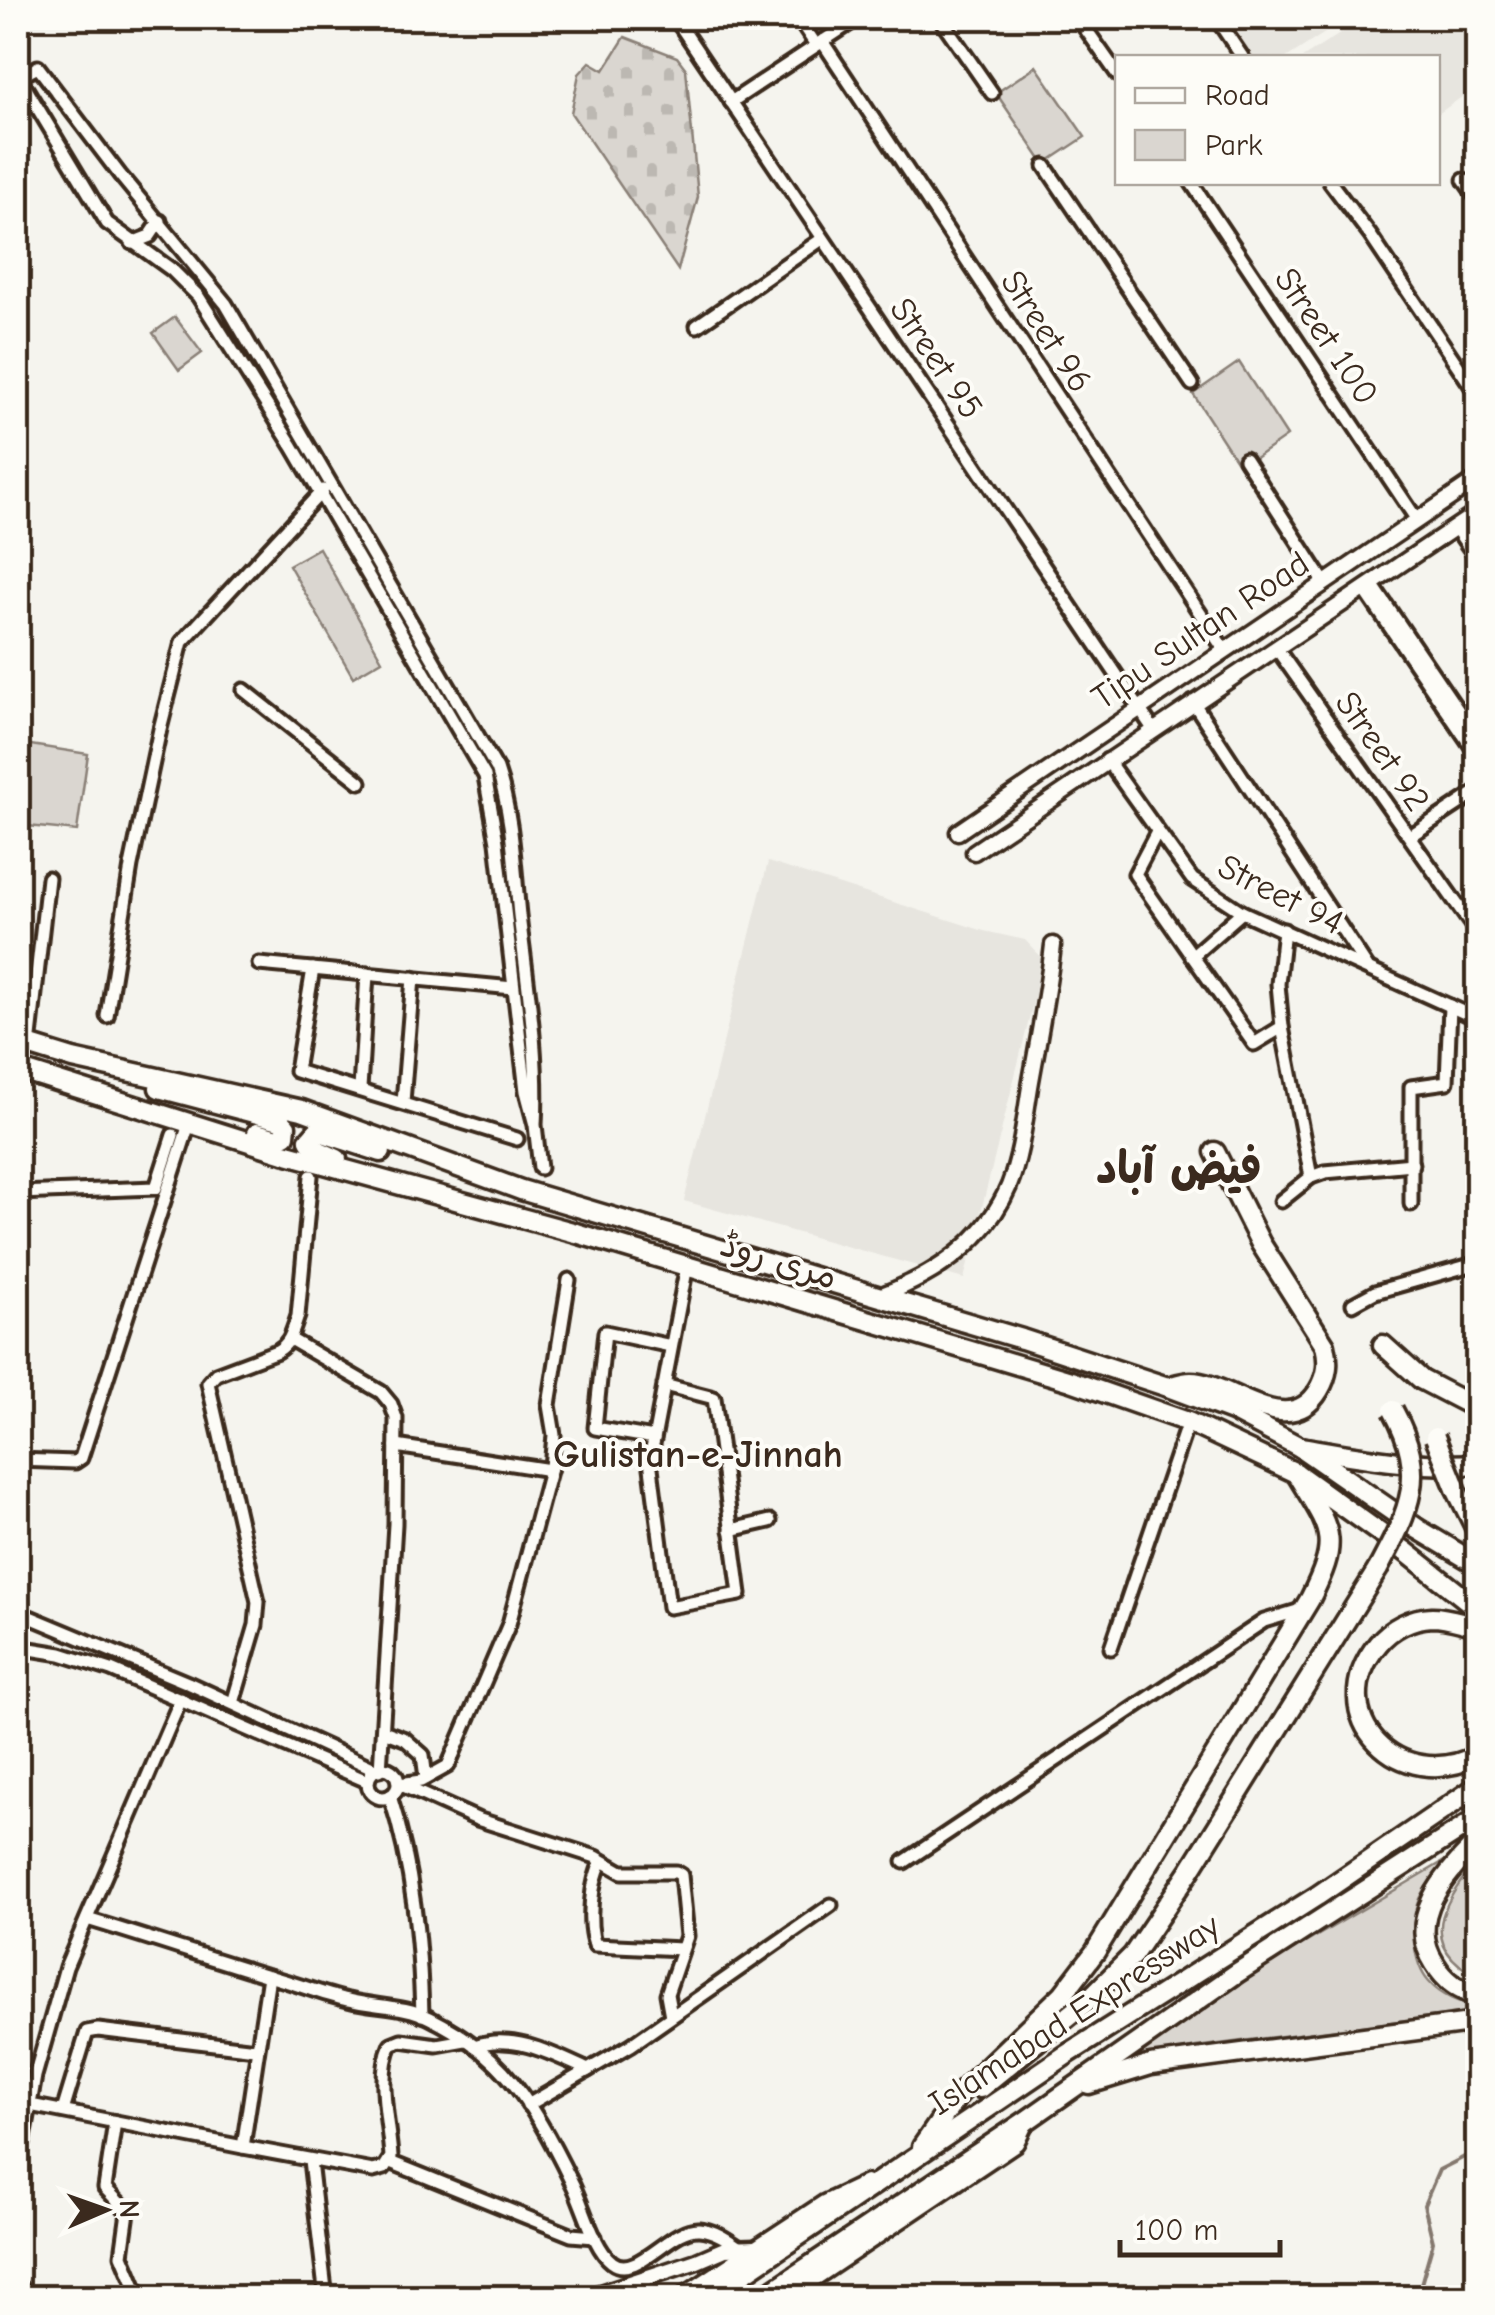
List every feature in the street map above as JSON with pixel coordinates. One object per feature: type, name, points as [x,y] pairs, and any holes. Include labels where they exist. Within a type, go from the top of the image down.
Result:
[{"type":"main road","name":"مری روڈ","points":[[23,1044],[73,1059],[302,1110],[522,1190],[1168,1386]]},
{"type":"main road","points":[[64,1082],[160,1104],[277,1139],[285,1135],[286,1126],[280,1120],[182,1096],[73,1059]]},
{"type":"main road","name":"مری روڈ","points":[[18,1069],[284,1154],[576,1233],[1071,1381],[1188,1422],[1296,1473],[1478,1609]]},
{"type":"main road","points":[[522,1190],[418,1164],[317,1132],[309,1140],[315,1149],[335,1158],[402,1174],[576,1233]]},
{"type":"main road","points":[[1168,1386],[1192,1382],[1280,1411],[1310,1402],[1326,1376],[1325,1345],[1261,1244],[1215,1152]]},
{"type":"main road","points":[[1383,1345],[1422,1380],[1478,1410]]},
{"type":"main road","points":[[1168,1386],[1232,1412],[1300,1447],[1418,1529],[1478,1565]]},
{"type":"main road","points":[[918,2155],[978,2090],[1085,2004],[1133,1955],[1191,1869],[1402,1526],[1413,1484],[1410,1445],[1393,1410]]},
{"type":"main road","points":[[1435,1436],[1478,1533]]},
{"type":"main road","points":[[1300,1447],[1394,1463],[1438,1467],[1478,1464]]},
{"type":"main road","points":[[918,2155],[959,2094],[1063,1994],[1096,1952],[1304,1609],[1329,1561],[1330,1546],[1326,1526],[1296,1473]]},
{"type":"main road","points":[[1478,1626],[1435,1617],[1404,1624],[1385,1636],[1370,1655],[1358,1683],[1358,1699],[1368,1733],[1390,1755],[1405,1762],[1436,1766],[1478,1755]]},
{"type":"main road","name":"Islamabad Expressway","points":[[708,2298],[1066,2054],[1317,1896],[1478,1786]]},
{"type":"main road","name":"Islamabad Expressway","points":[[762,2298],[1026,2121],[1237,1972],[1478,1818]]},
{"type":"main road","points":[[1478,1842],[1437,1889],[1424,1922],[1424,1940],[1437,1968],[1451,1984],[1478,1996]]},
{"type":"main road","points":[[1069,2090],[1151,2065],[1478,2022]]},
{"type":"street","name":"Street 95","points":[[675,18],[1153,730]]},
{"type":"street","name":"Street 96","points":[[798,18],[819,43],[1225,651]]},
{"type":"street","points":[[731,102],[858,18]]},
{"type":"street","points":[[940,18],[992,93]]},
{"type":"street","points":[[1078,18],[1115,71]]},
{"type":"street","points":[[1216,18],[1242,55]]},
{"type":"street","points":[[1469,18],[1478,29]]},
{"type":"street","points":[[535,1125],[537,1090],[532,1029],[502,786],[477,733],[235,318],[38,68],[20,77],[107,222],[172,270],[198,296],[458,724],[485,776],[497,842],[526,1091],[540,1168]]},
{"type":"street","points":[[1045,166],[1192,384]]},
{"type":"street","points":[[1464,180],[1478,200]]},
{"type":"street","name":"Street 100","points":[[1193,185],[1416,520]]},
{"type":"street","points":[[1332,185],[1478,396]]},
{"type":"street","points":[[132,243],[150,236],[160,221]]},
{"type":"street","points":[[696,326],[822,239]]},
{"type":"street","points":[[198,296],[212,285]]},
{"type":"street","points":[[1246,460],[1324,582]]},
{"type":"street","name":"Tipu Sultan Road","points":[[958,832],[1478,479]]},
{"type":"street","points":[[107,1016],[131,866],[182,642],[330,484]]},
{"type":"street","name":"Tipu Sultan Road","points":[[974,852],[1478,512]]},
{"type":"street","points":[[1456,527],[1478,560]]},
{"type":"street","points":[[1386,541],[1401,565]]},
{"type":"street","points":[[1368,587],[1478,740]]},
{"type":"street","points":[[1368,587],[1478,756]]},
{"type":"street","name":"Street 92","points":[[1277,650],[1478,934]]},
{"type":"street","points":[[244,690],[360,782]]},
{"type":"street","points":[[1193,702],[1366,967]]},
{"type":"street","name":"Street 94","points":[[1107,760],[1192,879],[1242,912],[1478,1020]]},
{"type":"street","points":[[1410,836],[1478,791]]},
{"type":"street","points":[[1157,832],[1135,874],[1254,1044],[1282,1027]]},
{"type":"street","points":[[23,1044],[48,878]]},
{"type":"street","points":[[1192,956],[1242,912]]},
{"type":"street","points":[[1284,930],[1278,984],[1282,1027],[1311,1176]]},
{"type":"street","points":[[879,1296],[945,1265],[976,1236],[1008,1189],[1021,1138],[1053,945]]},
{"type":"street","points":[[259,964],[513,988]]},
{"type":"street","points":[[313,969],[296,1072],[517,1139]]},
{"type":"street","points":[[360,1089],[367,974]]},
{"type":"street","points":[[403,1102],[413,978]]},
{"type":"street","points":[[1412,1204],[1411,1087],[1447,1082],[1450,1006]]},
{"type":"street","points":[[18,1460],[75,1462],[82,1458],[190,1122]]},
{"type":"street","points":[[18,1194],[156,1188],[173,1135]]},
{"type":"street","points":[[1281,1202],[1311,1176],[1352,1168],[1412,1164]]},
{"type":"street","points":[[233,1704],[256,1625],[258,1602],[208,1383],[216,1374],[277,1351],[290,1339],[298,1316],[312,1176]]},
{"type":"street","points":[[1353,1304],[1374,1292],[1478,1264]]},
{"type":"street","points":[[664,1386],[714,1398],[740,1594],[669,1607],[650,1460],[671,1346],[688,1267]]},
{"type":"street","points":[[379,1770],[369,1774],[367,1782],[369,1789],[383,1798],[390,1796],[399,1784],[426,1778],[448,1766],[509,1624],[550,1470],[554,1435],[549,1405],[568,1280]]},
{"type":"street","points":[[654,1438],[595,1428],[605,1332],[671,1346]]},
{"type":"street","points":[[290,1339],[381,1392],[396,1418],[395,1524],[379,1770]]},
{"type":"street","points":[[1111,1648],[1188,1422]]},
{"type":"street","points":[[396,1446],[550,1470]]},
{"type":"street","points":[[731,1530],[770,1521]]},
{"type":"street","points":[[904,1862],[1264,1620],[1304,1609]]},
{"type":"street","points":[[18,1612],[394,1774],[399,1784],[476,1819],[602,1860],[622,1872],[681,1875],[686,1936],[667,1994],[671,2016]]},
{"type":"street","points":[[18,1648],[86,1662],[181,1698],[367,1782]]},
{"type":"street","points":[[18,2172],[50,2020],[86,1918],[181,1698]]},
{"type":"street","points":[[383,1731],[405,1739],[423,1755],[426,1778]]},
{"type":"street","points":[[390,1796],[413,1894],[422,2015]]},
{"type":"street","points":[[602,1860],[595,1874],[592,1942],[682,1949]]},
{"type":"street","points":[[528,2106],[671,2016],[831,1905]]},
{"type":"street","points":[[86,1918],[348,2000],[422,2015],[470,2043],[503,2070],[528,2106],[571,2180],[610,2262],[619,2265],[652,2255],[678,2232],[688,2230],[711,2232],[748,2248]]},
{"type":"street","points":[[243,2146],[270,1976]]},
{"type":"street","points":[[62,2111],[87,2032],[98,2030],[256,2049]]},
{"type":"street","points":[[390,2162],[385,2095],[386,2054],[391,2044],[400,2040],[438,2045],[523,2045],[588,2070]]},
{"type":"street","points":[[30,2105],[373,2171],[390,2162],[571,2235],[596,2238]]},
{"type":"street","points":[[785,2298],[1016,2143],[1026,2121]]},
{"type":"street","points":[[115,2122],[105,2188],[128,2212],[122,2255],[140,2298]]},
{"type":"street","points":[[680,2298],[748,2248],[824,2203],[918,2155]]},
{"type":"street","points":[[310,2161],[326,2298]]},
{"type":"street","points":[[586,2298],[697,2261],[724,2248],[748,2248]]},
{"type":"street","points":[[18,2284],[28,2298]]},
{"type":"shaded area","points":[[1222,18],[1348,18],[1291,55],[1249,55]]},
{"type":"shaded area","points":[[1365,18],[1463,18],[1477,38],[1477,86],[1440,113],[1440,55],[1307,55]]},
{"type":"shaded area","points":[[768,862],[984,931],[1025,940],[1044,960],[964,1279],[684,1201]]},
{"type":"green space","points":[[625,37],[677,57],[686,69],[698,197],[678,270],[571,113],[579,74],[590,62],[604,70]]},
{"type":"green space","points":[[1036,66],[1085,137],[1044,164],[996,93]]},
{"type":"green space","points":[[175,317],[202,353],[179,370],[153,333]]},
{"type":"green space","points":[[1239,362],[1287,436],[1241,468],[1193,394]]},
{"type":"green space","points":[[319,548],[382,660],[353,677],[289,565]]},
{"type":"green space","points":[[18,743],[88,754],[77,831],[18,825]]},
{"type":"green space","points":[[1446,1860],[1416,1908],[1416,1953],[1423,1974],[1434,1987],[1477,2007],[1477,2011],[1196,2047],[1116,2064],[1247,1977]]},
{"type":"green space","points":[[1477,1861],[1477,1976],[1446,1951],[1441,1922],[1454,1891]]},
{"type":"waterway","points":[[1417,2298],[1433,2242],[1424,2205],[1439,2170],[1478,2150]]},
{"type":"district","name":"فیض آباد","points":[[1179,1167]]},
{"type":"district","name":"Gulistan-e-Jinnah","points":[[698,1454]]}]
